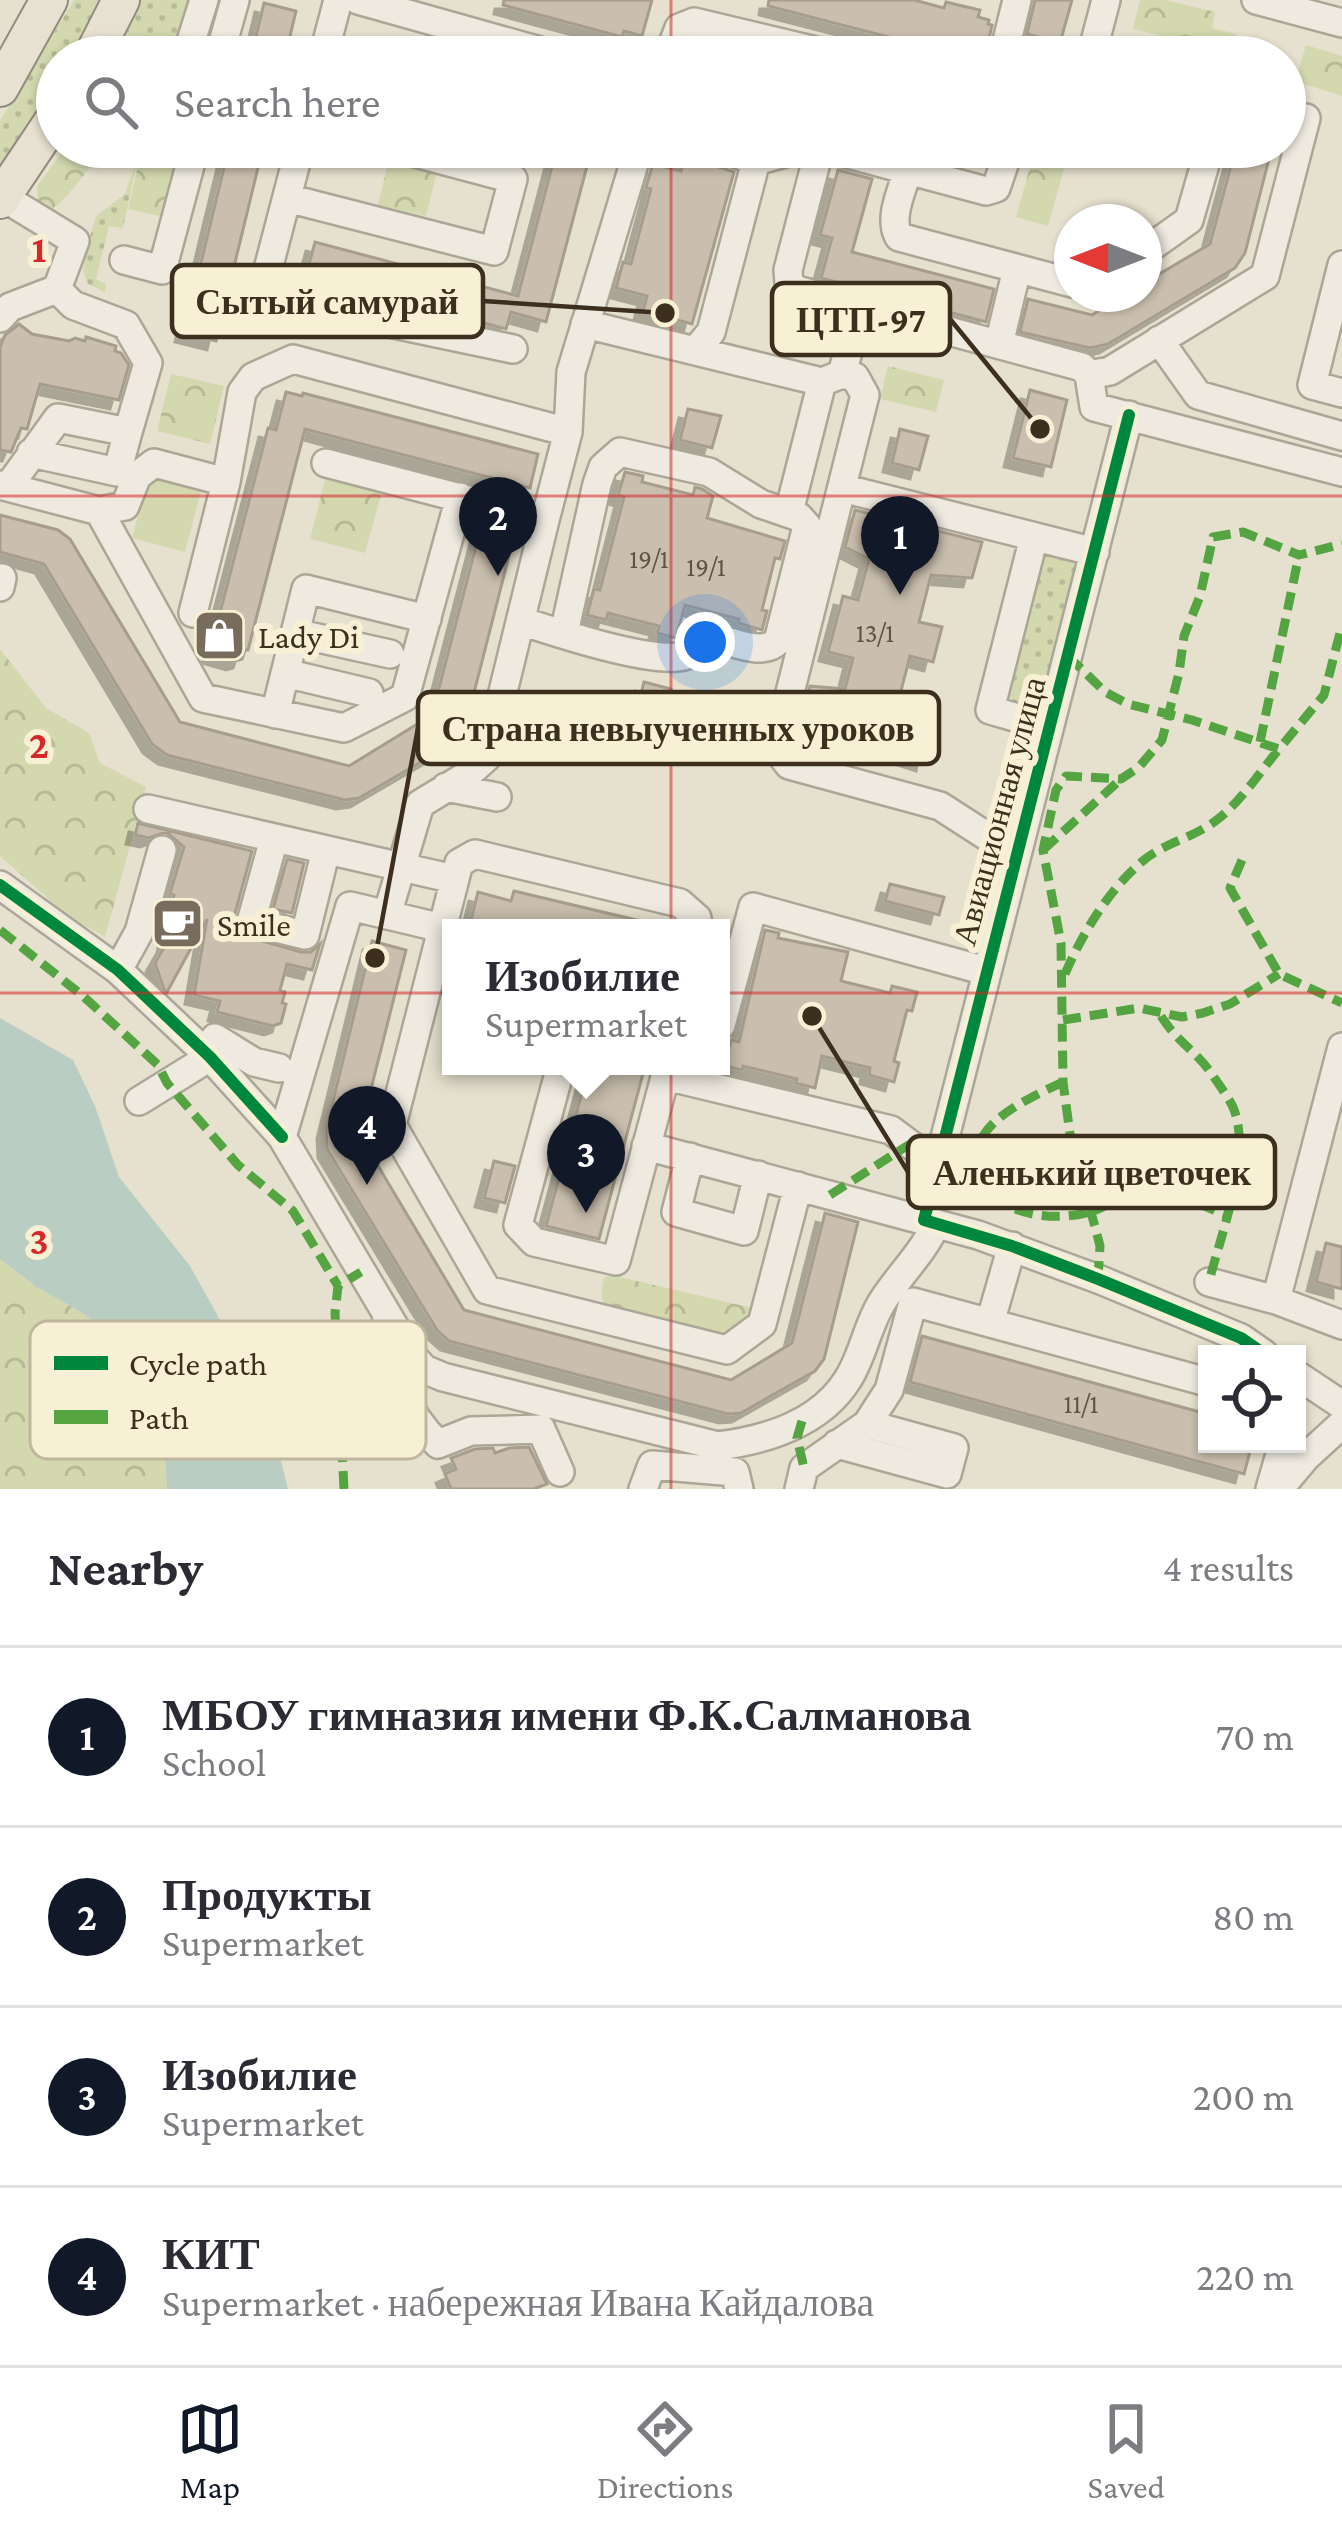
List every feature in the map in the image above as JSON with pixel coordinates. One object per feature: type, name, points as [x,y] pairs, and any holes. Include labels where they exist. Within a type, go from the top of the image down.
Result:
[{"type":"main road","points":[[0,88],[49,0]]},
{"type":"main road","points":[[103,36],[121,0]]},
{"type":"main road","points":[[2,199],[36,147]]},
{"type":"street","points":[[193,36],[204,0]]},
{"type":"street","points":[[225,36],[235,0]]},
{"type":"street","points":[[329,36],[338,0]]},
{"type":"street","points":[[358,0],[486,36]]},
{"type":"street","points":[[1009,36],[1018,0]]},
{"type":"street","points":[[1097,36],[1106,0]]},
{"type":"street","points":[[1256,0],[1342,23]]},
{"type":"street","points":[[676,36],[679,28],[694,22],[753,36]]},
{"type":"street","points":[[124,260],[162,270],[189,168]]},
{"type":"street","points":[[294,168],[261,296],[513,349]]},
{"type":"street","points":[[286,198],[494,251],[513,179],[471,168]]},
{"type":"street","points":[[390,890],[420,804],[487,757],[568,432],[571,372],[633,168]]},
{"type":"street","points":[[695,350],[711,332],[754,168]]},
{"type":"street","points":[[815,168],[788,270],[789,283],[797,290],[1082,367],[1089,375],[1094,406],[1342,472]]},
{"type":"street","points":[[900,168],[986,190],[996,188],[1003,168]]},
{"type":"street","points":[[1162,239],[1189,220],[1204,168]]},
{"type":"street","points":[[1089,375],[1110,370],[1265,276],[1293,168]]},
{"type":"street","points":[[908,170],[895,217],[899,238],[1054,278]]},
{"type":"street","points":[[0,318],[10,307],[58,289],[75,241],[2,199]]},
{"type":"street","points":[[1342,265],[1312,385],[1342,393]]},
{"type":"street","points":[[999,344],[1017,269]]},
{"type":"street","points":[[31,454],[117,472],[148,363],[126,325],[73,304],[58,289]]},
{"type":"street","points":[[789,512],[860,307]]},
{"type":"street","points":[[585,324],[832,378],[855,377],[865,395],[776,748],[789,765],[940,806],[1026,849]]},
{"type":"street","points":[[1159,340],[1198,395],[1342,436]]},
{"type":"street","points":[[193,613],[226,482],[242,392],[253,377],[293,358],[568,432]]},
{"type":"street","name":"Авиационная улица","points":[[426,1370],[718,1446],[750,1442],[802,1421],[829,1404],[849,1378],[878,1307],[930,1222],[986,971],[1026,849],[1049,727],[1129,416]]},
{"type":"street","points":[[128,432],[58,418],[4,486],[99,511],[124,506],[137,476],[154,463],[226,482]]},
{"type":"street","points":[[521,621],[564,633],[659,657],[697,653],[719,639],[772,648],[778,641],[807,526],[709,472],[620,452],[603,466],[597,484],[564,633]]},
{"type":"street","points":[[326,463],[545,520]]},
{"type":"street","points":[[842,488],[1095,552]]},
{"type":"street","points":[[99,511],[203,698],[344,728],[405,697],[460,497]]},
{"type":"street","points":[[1034,537],[990,710],[1049,727]]},
{"type":"street","points":[[275,714],[306,589],[427,620]]},
{"type":"street","points":[[295,633],[390,654]]},
{"type":"street","points":[[285,674],[369,693]]},
{"type":"street","points":[[446,787],[497,797]]},
{"type":"street","points":[[148,809],[326,850],[390,890],[442,946]]},
{"type":"street","points":[[274,838],[251,922],[305,934],[326,850]]},
{"type":"street","points":[[118,970],[139,932],[162,850]]},
{"type":"street","points":[[448,919],[459,863],[475,854],[680,903],[697,919]]},
{"type":"street","points":[[282,1136],[350,906],[390,890],[454,879]]},
{"type":"street","points":[[0,885],[118,970],[212,1048],[266,1065],[241,1092]]},
{"type":"street","points":[[730,992],[753,908],[986,971]]},
{"type":"street","points":[[442,950],[392,1125],[488,1290],[727,1350],[762,1324],[799,1186]]},
{"type":"street","points":[[139,1101],[212,1048]]},
{"type":"street","name":"Авиационная улица","points":[[212,1048],[241,1092],[282,1136],[391,1321]]},
{"type":"street","points":[[1276,1300],[1342,1048]]},
{"type":"street","points":[[559,1075],[518,1225],[534,1242],[616,1261],[666,1075]]},
{"type":"street","points":[[707,1075],[891,1130],[939,1166]]},
{"type":"street","points":[[646,1146],[1012,1246],[1251,1345]]},
{"type":"street","points":[[690,1157],[676,1212],[744,1231],[758,1175]]},
{"type":"street","points":[[990,1323],[1012,1246]]},
{"type":"street","points":[[1209,1282],[1342,1325]]},
{"type":"street","points":[[799,1489],[804,1468],[867,1424],[889,1390],[913,1302],[1198,1380]]},
{"type":"street","points":[[386,1313],[387,1321]]},
{"type":"street","points":[[1306,1385],[1342,1405]]},
{"type":"street","points":[[837,1444],[947,1474],[954,1448],[867,1424]]},
{"type":"street","points":[[1280,1489],[1308,1439],[1342,1424]]},
{"type":"street","points":[[426,1432],[438,1444],[471,1431],[541,1430],[560,1472]]},
{"type":"street","points":[[1270,1489],[1280,1453]]},
{"type":"street","points":[[643,1489],[652,1465],[677,1478],[735,1472],[739,1489]]},
{"type":"green space","points":[[74,0],[103,0],[85,36],[52,36]]},
{"type":"green space","points":[[141,0],[190,0],[182,36],[125,36]]},
{"type":"green space","points":[[1140,0],[1166,0],[1215,12],[1212,28],[1236,34],[1163,36],[1133,29]]},
{"type":"green space","points":[[1306,45],[1342,56],[1342,96],[1306,85]]},
{"type":"green space","points":[[36,62],[36,118],[0,174],[0,121]]},
{"type":"green space","points":[[50,168],[89,168],[48,212],[38,202],[37,186]]},
{"type":"green space","points":[[136,168],[123,228],[109,226],[96,279],[106,284],[105,292],[88,284],[83,271],[86,250],[96,216],[125,194]]},
{"type":"green space","points":[[137,168],[181,168],[169,218],[128,209]]},
{"type":"green space","points":[[387,168],[438,168],[426,216],[378,205]]},
{"type":"green space","points":[[1030,168],[1064,168],[1048,226],[1016,217]]},
{"type":"green space","points":[[888,366],[944,380],[936,412],[880,399]]},
{"type":"green space","points":[[171,374],[224,386],[210,444],[157,431]]},
{"type":"green space","points":[[151,469],[203,483],[185,552],[132,538]]},
{"type":"green space","points":[[326,476],[382,491],[365,553],[310,539]]},
{"type":"green space","points":[[1034,537],[1085,550],[1038,724],[990,710]]},
{"type":"green space","points":[[0,649],[46,708],[89,733],[100,763],[146,787],[105,937],[68,916],[0,856]]},
{"type":"green space","points":[[0,1259],[93,1321],[30,1321],[30,1459],[165,1459],[167,1489],[0,1489]]},
{"type":"green space","points":[[611,1275],[757,1309],[733,1334],[712,1334],[607,1310],[602,1287],[604,1278]]},
{"type":"shaded area","points":[[0,1018],[73,1060],[95,1106],[119,1177],[190,1266],[221,1321],[93,1321],[0,1259]]},
{"type":"shaded area","points":[[165,1459],[280,1459],[288,1489],[167,1489]]},
{"type":"building","points":[[504,0],[652,0],[642,36],[624,31],[618,36],[503,5]]},
{"type":"building","points":[[769,0],[914,0],[944,8],[946,2],[980,10],[978,17],[992,25],[990,36],[884,36],[768,6]]},
{"type":"building","points":[[1035,0],[1072,0],[1062,36],[1027,34]]},
{"type":"building","points":[[264,3],[296,11],[290,36],[256,36]]},
{"type":"building","points":[[224,168],[258,168],[216,341],[184,333]]},
{"type":"building","points":[[552,168],[586,168],[546,322],[511,312],[506,329],[306,275],[315,242],[518,296]]},
{"type":"building","points":[[652,168],[722,168],[734,172],[692,324],[643,311],[647,296],[616,288],[623,262],[631,264],[651,189],[646,187]]},
{"type":"building","points":[[1230,168],[1267,168],[1245,253],[1235,268],[1162,312],[1162,272],[1210,244]]},
{"type":"building","points":[[838,170],[872,179],[852,252],[994,289],[986,322],[821,278],[832,238],[820,235]]},
{"type":"building","points":[[1028,299],[1054,306],[1054,312],[1161,312],[1108,344],[1090,348],[1020,332]]},
{"type":"building","points":[[19,324],[32,334],[69,341],[85,341],[86,337],[116,346],[115,351],[129,365],[119,400],[40,384],[27,429],[21,428],[11,452],[0,450],[0,347],[5,335]]},
{"type":"building","points":[[1030,390],[1067,400],[1051,467],[1013,458]]},
{"type":"building","points":[[286,392],[538,454],[530,488],[305,429],[248,650],[235,661],[206,648],[211,627],[216,628],[268,428],[276,430]]},
{"type":"building","points":[[688,409],[721,416],[712,448],[680,440]]},
{"type":"building","points":[[900,429],[928,436],[919,470],[892,463]]},
{"type":"building","points":[[625,472],[643,476],[642,482],[693,495],[695,487],[702,489],[713,496],[707,518],[785,541],[780,559],[775,558],[762,630],[685,605],[676,638],[657,633],[659,626],[608,613],[606,620],[587,615],[594,589],[600,590],[624,497],[618,495]]},
{"type":"building","points":[[855,510],[982,542],[972,578],[931,575],[919,622],[942,627],[933,662],[910,656],[898,702],[933,719],[925,762],[870,744],[869,749],[849,744],[851,739],[799,731],[810,686],[845,689],[853,658],[828,652],[843,596],[858,600],[869,559],[845,547]]},
{"type":"building","points":[[0,515],[58,530],[70,539],[180,722],[349,766],[432,715],[482,523],[515,532],[465,728],[457,741],[359,798],[345,800],[167,755],[152,744],[44,564],[0,552]]},
{"type":"building","points":[[644,682],[671,689],[662,721],[636,714]]},
{"type":"building","points":[[138,823],[252,851],[234,917],[238,934],[301,952],[311,952],[320,944],[312,970],[287,964],[280,990],[285,992],[282,1003],[286,1004],[281,1023],[273,1026],[217,1012],[220,1001],[194,995],[207,919],[167,992],[164,989],[155,963],[166,944],[171,920],[166,918],[174,895],[170,893],[184,847],[166,832],[149,838],[135,835]]},
{"type":"building","points":[[287,859],[304,863],[292,913],[273,909]]},
{"type":"building","points":[[890,884],[944,897],[939,915],[885,901]]},
{"type":"building","points":[[514,891],[632,919],[471,919],[478,892],[511,901]]},
{"type":"building","points":[[765,930],[779,933],[778,938],[848,952],[841,981],[890,993],[892,986],[917,992],[912,1011],[907,1010],[894,1061],[899,1063],[894,1082],[869,1075],[870,1068],[822,1056],[815,1088],[795,1083],[797,1079],[730,1067],[731,1040],[739,1042]]},
{"type":"building","points":[[372,941],[406,950],[370,1093],[379,1095],[375,1112],[366,1109],[359,1134],[464,1310],[731,1380],[792,1343],[825,1213],[858,1222],[824,1359],[815,1371],[741,1413],[728,1414],[449,1341],[437,1330],[327,1149],[326,1130]]},
{"type":"building","points":[[587,1075],[643,1075],[599,1239],[546,1226]]},
{"type":"building","points":[[494,1161],[515,1166],[505,1203],[484,1198]]},
{"type":"building","points":[[1326,1243],[1342,1247],[1342,1289],[1316,1282]]},
{"type":"building","points":[[922,1336],[1198,1412],[1198,1453],[1250,1453],[1244,1474],[910,1382]]},
{"type":"building","points":[[529,1447],[547,1484],[534,1489],[451,1489],[445,1474],[456,1469],[451,1458],[475,1449],[493,1448],[495,1453]]},
{"type":"marked path","points":[[1098,1279],[1100,1246],[1090,1183],[1070,1134],[1063,1082],[1061,943],[1043,850],[1056,790],[1066,776],[1121,779],[1139,767],[1162,740],[1184,636],[1200,596],[1213,537],[1243,532],[1299,555],[1342,544]]},
{"type":"marked path","points":[[1260,742],[1299,555]]},
{"type":"marked path","points":[[1068,656],[1105,692],[1128,704],[1279,749],[1324,695],[1342,625]]},
{"type":"marked path","points":[[1065,974],[1098,912],[1119,884],[1153,854],[1218,819],[1279,749]]},
{"type":"marked path","points":[[1043,850],[1121,779]]},
{"type":"marked path","points":[[1242,860],[1230,888],[1279,974],[1342,1003]]},
{"type":"marked path","points":[[0,930],[83,996],[158,1065],[167,1083],[238,1165],[293,1211],[338,1286]]},
{"type":"marked path","points":[[1063,1020],[1139,1008],[1182,1017],[1203,1013],[1230,1004],[1279,974]]},
{"type":"marked path","points":[[1161,1016],[1211,1073],[1238,1124],[1238,1168],[1209,1282]]},
{"type":"marked path","points":[[1063,1082],[1009,1111],[979,1144],[980,1176],[1002,1202],[1037,1215],[1076,1215],[1145,1192],[1225,1214]]},
{"type":"marked path","points":[[830,1195],[910,1144]]},
{"type":"marked path","points":[[335,1321],[338,1286],[361,1272]]},
{"type":"marked path","points":[[802,1421],[797,1438],[804,1468]]},
{"type":"marked path","points":[[342,1459],[344,1489]]},
{"type":"cycle path","points":[[1129,415],[924,1220],[1012,1246],[1251,1345]]},
{"type":"cycle path","points":[[0,885],[118,970],[210,1057],[282,1137]]},
{"type":"place","name":"Сытый самурай","points":[[665,313]]},
{"type":"place","name":"ЦТП-97","points":[[1040,429]]},
{"type":"place","name":"Продукты","points":[[498,576]]},
{"type":"place","name":"МБОУ гимназия имени Ф.К.Салманова","points":[[900,595]]},
{"type":"place","name":"Lady Di","points":[[219,636]]},
{"type":"place","name":"Smile","points":[[178,924]]},
{"type":"place","name":"Страна невыученных уроков","points":[[375,958]]},
{"type":"place","name":"Аленький цветочек","points":[[812,1016]]},
{"type":"place","name":"КИТ","points":[[367,1185]]},
{"type":"place","name":"Изобилие","points":[[586,1213]]}]
